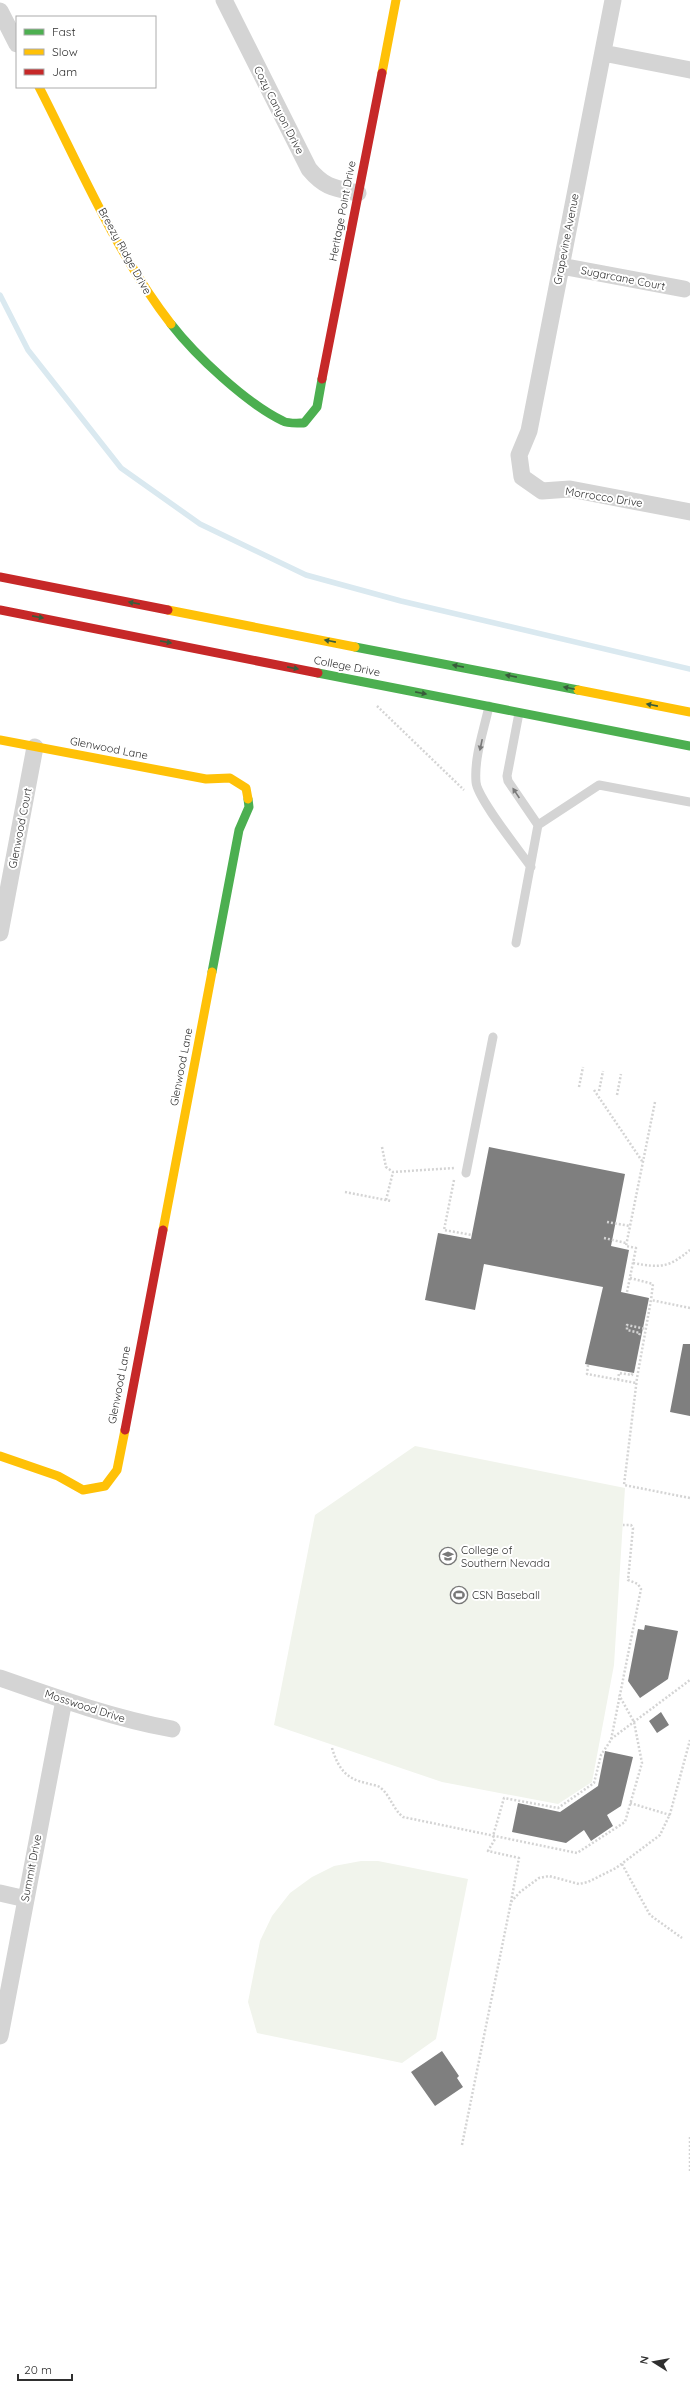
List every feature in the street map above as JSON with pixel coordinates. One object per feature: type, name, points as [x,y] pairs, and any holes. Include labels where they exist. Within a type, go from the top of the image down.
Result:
[{"type":"street","name":"Cozy Canyon Drive","points":[[224,0],[309,169],[320,182],[338,189],[358,193]]},
{"type":"street","name":"Heritage Point Drive","points":[[304,423],[317,407],[396,0]]},
{"type":"street","name":"Grapevine Avenue","points":[[522,478],[519,455],[529,432],[613,0]]},
{"type":"street","points":[[0,11],[16,42]]},
{"type":"street","points":[[603,53],[690,70]]},
{"type":"street","name":"Breezy Ridge Drive","points":[[40,88],[127,259],[160,310],[179,334],[214,370],[250,399],[284,422],[304,423]]},
{"type":"street","name":"Sugarcane Court","points":[[561,266],[684,289]]},
{"type":"street","name":"Morrocco Drive","points":[[522,478],[542,491],[570,489],[690,512]]},
{"type":"street","name":"College Drive","points":[[0,577],[690,712]]},
{"type":"street","name":"College Drive","points":[[0,610],[489,706],[520,709],[690,746]]},
{"type":"street","points":[[489,706],[496,673]]},
{"type":"street","points":[[523,692],[526,679]]},
{"type":"street","name":"Glenwood Lane","points":[[0,740],[206,779],[230,778],[246,788],[250,807],[239,830],[117,1470],[105,1486],[82,1490],[58,1476],[0,1456]]},
{"type":"street","name":"Glenwood Court","points":[[0,933],[35,747]]},
{"type":"street","name":"Mosswood Drive","points":[[0,1678],[64,1700],[136,1722],[172,1729]]},
{"type":"street","name":"Summit Drive","points":[[0,2036],[64,1700]]},
{"type":"street","points":[[0,1893],[26,1898]]},
{"type":"lane","points":[[489,706],[478,759],[476,784],[487,804],[531,867]]},
{"type":"lane","points":[[516,943],[538,825],[508,781],[507,776],[520,709]]},
{"type":"lane","points":[[538,825],[599,785],[690,802]]},
{"type":"lane","points":[[463,1169],[493,1037]]},
{"type":"path","points":[[377,706],[466,792]]},
{"type":"path","points":[[579,1087],[583,1067]]},
{"type":"path","points":[[599,1091],[602,1071]]},
{"type":"path","points":[[617,1095],[621,1074]]},
{"type":"path","points":[[594,1090],[642,1162]]},
{"type":"path","points":[[627,1292],[636,1248],[626,1246],[626,1242],[655,1102]]},
{"type":"path","points":[[382,1147],[386,1167],[392,1172],[456,1167],[463,1169]]},
{"type":"path","points":[[456,1167],[444,1230],[472,1235]]},
{"type":"path","points":[[386,1200],[392,1172]]},
{"type":"path","points":[[345,1192],[391,1201]]},
{"type":"path","points":[[607,1222],[630,1226]]},
{"type":"path","points":[[604,1238],[626,1242]]},
{"type":"path","points":[[634,1263],[662,1267],[674,1263],[690,1250]]},
{"type":"path","points":[[630,1278],[653,1284],[636,1383],[624,1485],[690,1498]]},
{"type":"path","points":[[651,1300],[690,1308]]},
{"type":"path","points":[[639,1334],[640,1333],[626,1330],[628,1325],[646,1329]]},
{"type":"path","points":[[588,1365],[587,1374],[636,1383]]},
{"type":"path","points":[[618,1380],[619,1373],[632,1376],[632,1373]]},
{"type":"path","points":[[611,1740],[641,1589],[638,1584],[628,1580],[633,1528],[631,1525],[623,1525]]},
{"type":"path","points":[[462,2145],[519,1858],[488,1851],[495,1839],[494,1836],[504,1798],[558,1808],[594,1784],[601,1755],[611,1740],[690,1680]]},
{"type":"path","points":[[332,1748],[336,1762],[342,1771],[350,1778],[380,1786],[389,1798],[396,1812],[403,1817],[577,1853],[625,1822],[642,1763],[634,1722],[620,1695]]},
{"type":"path","points":[[511,1902],[520,1892],[539,1878],[549,1876],[579,1884],[588,1882],[622,1864],[660,1835],[670,1815],[690,1740]]},
{"type":"path","points":[[630,1803],[670,1815]]},
{"type":"path","points":[[622,1864],[650,1915],[682,1938]]},
{"type":"path","points":[[690,2137],[690,2173]]},
{"type":"shaded area","name":"CSN Baseball","points":[[415,1446],[625,1488],[614,1665],[592,1782],[558,1804],[442,1782],[274,1725],[315,1515]]},
{"type":"shaded area","points":[[361,1861],[378,1861],[468,1879],[436,2039],[402,2063],[257,2033],[248,2002],[260,1941],[272,1916],[290,1893],[312,1877],[334,1866]]},
{"type":"building","points":[[489,1147],[625,1174],[611,1246],[629,1250],[621,1292],[649,1298],[634,1373],[585,1364],[603,1287],[484,1264],[475,1310],[425,1300],[438,1233],[471,1239]]},
{"type":"building","points":[[683,1344],[690,1344],[690,1416],[670,1412]]},
{"type":"building","points":[[645,1625],[678,1631],[668,1679],[640,1698],[628,1681],[638,1629],[644,1630]]},
{"type":"building","points":[[661,1712],[669,1725],[657,1733],[649,1721]]},
{"type":"building","points":[[605,1751],[633,1757],[621,1806],[607,1815],[613,1826],[591,1841],[584,1830],[566,1843],[512,1832],[518,1803],[560,1812],[598,1786]]},
{"type":"building","points":[[442,2051],[459,2076],[457,2078],[463,2087],[435,2106],[411,2072]]},
{"type":"waterway","points":[[0,295],[28,350],[121,468],[200,524],[306,575],[401,601],[690,669]]},
{"type":"traffic: fast","points":[[171,324],[181,337],[222,378],[253,403],[285,422],[304,423],[317,407],[322,379]]},
{"type":"traffic: fast","points":[[355,647],[578,690]]},
{"type":"traffic: fast","points":[[318,673],[690,746]]},
{"type":"traffic: fast","points":[[212,972],[239,830],[249,807],[248,799]]},
{"type":"traffic: slow","points":[[382,73],[396,0]]},
{"type":"traffic: slow","points":[[39,88],[116,239],[151,297],[171,324]]},
{"type":"traffic: slow","points":[[168,610],[355,647]]},
{"type":"traffic: slow","points":[[578,690],[690,712]]},
{"type":"traffic: slow","points":[[0,740],[206,779],[230,778],[246,788],[248,799]]},
{"type":"traffic: slow","points":[[163,1230],[212,972]]},
{"type":"traffic: slow","points":[[0,1456],[58,1476],[83,1490],[105,1486],[117,1470],[125,1430]]},
{"type":"traffic: jam","points":[[322,379],[382,73]]},
{"type":"traffic: jam","points":[[0,577],[168,610]]},
{"type":"traffic: jam","points":[[0,610],[318,673]]},
{"type":"traffic: jam","points":[[125,1430],[163,1230]]},
{"type":"place","name":"College of Southern Nevada","points":[[448,1556]]},
{"type":"place","name":"CSN Baseball","points":[[459,1595]]}]
